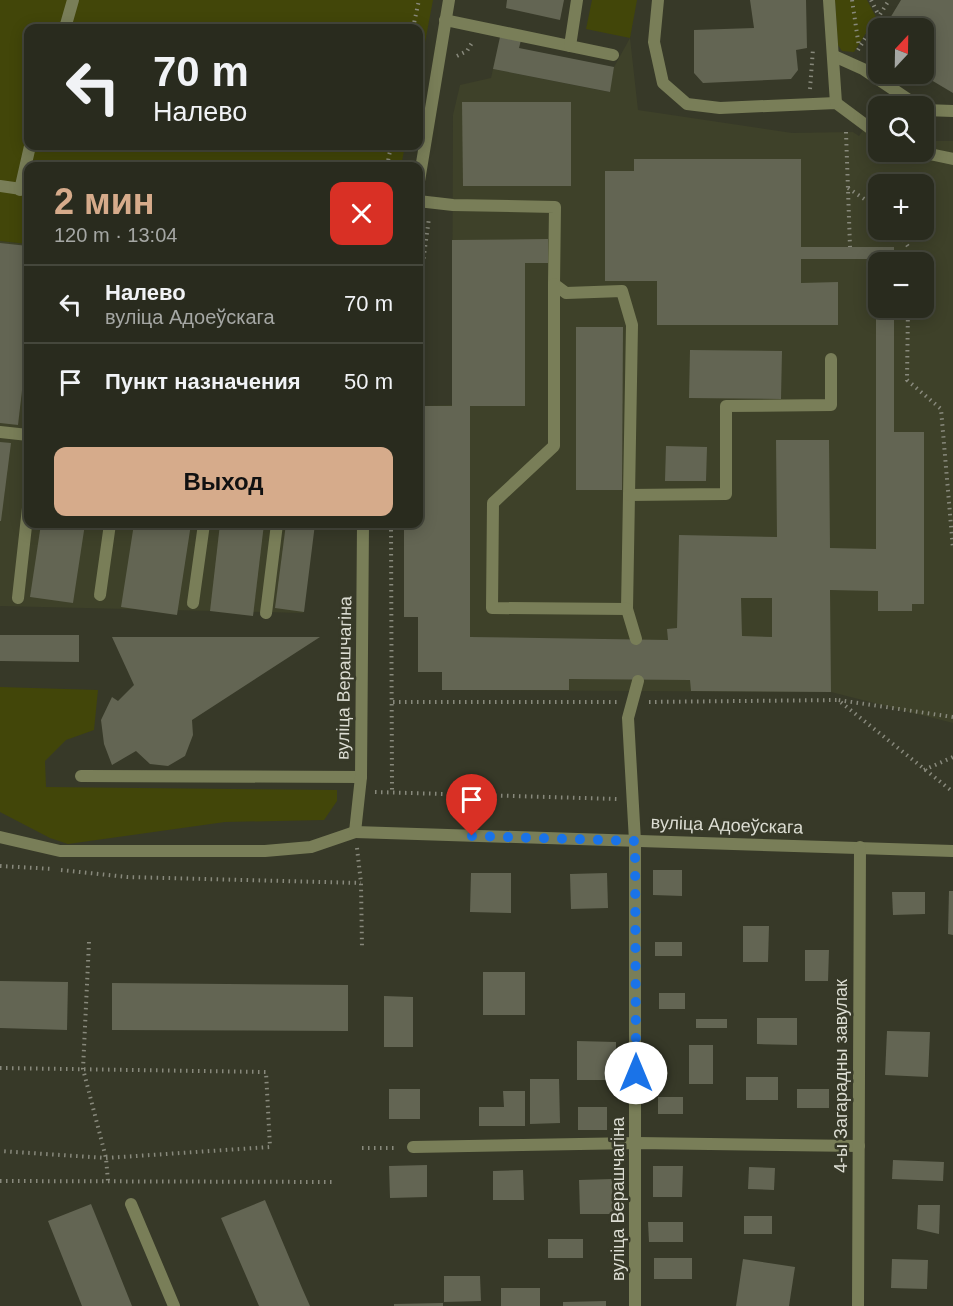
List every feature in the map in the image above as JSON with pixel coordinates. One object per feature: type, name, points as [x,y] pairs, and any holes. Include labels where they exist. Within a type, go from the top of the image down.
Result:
[{"type":"street","points":[[66,24],[73,0]]},
{"type":"street","points":[[422,162],[449,0]]},
{"type":"street","points":[[570,46],[577,0]]},
{"type":"street","points":[[658,0],[654,42],[663,84],[687,104],[720,108],[836,103],[868,127]]},
{"type":"street","points":[[829,0],[836,103]]},
{"type":"street","points":[[445,20],[613,55]]},
{"type":"street","points":[[834,56],[851,62],[903,96]]},
{"type":"street","points":[[934,110],[953,111]]},
{"type":"street","points":[[934,155],[953,159]]},
{"type":"street","points":[[0,186],[24,190]]},
{"type":"street","points":[[423,202],[453,205],[555,207],[554,446],[493,504],[492,608],[627,609]]},
{"type":"street","points":[[554,284],[567,293],[622,291],[632,325],[627,609],[636,639]]},
{"type":"street","points":[[629,495],[726,494],[726,406],[831,405],[831,359]]},
{"type":"street","points":[[0,432],[24,435]]},
{"type":"street","points":[[18,598],[26,528]]},
{"type":"street","points":[[100,595],[109,528]]},
{"type":"street","points":[[193,603],[203,528]]},
{"type":"street","points":[[266,613],[277,528]]},
{"type":"street","name":"вуліца Верашчагіна","points":[[355,832],[361,777],[363,528]]},
{"type":"street","name":"вуліца Верашчагіна","points":[[635,1306],[637,1143],[635,841],[628,718],[638,681]]},
{"type":"street","points":[[81,776],[361,777]]},
{"type":"street","points":[[0,837],[60,851],[265,850],[311,847],[355,832]]},
{"type":"street","name":"вуліца Адоеўскага","points":[[355,832],[953,851]]},
{"type":"street","name":"4-ы Загарадны завулак","points":[[858,1306],[860,847]]},
{"type":"street","points":[[413,1148],[637,1143],[859,1146]]},
{"type":"street","points":[[131,1204],[174,1306]]},
{"type":"path","points":[[414,24],[419,0]]},
{"type":"path","points":[[852,0],[859,48]]},
{"type":"path","points":[[871,0],[879,16]]},
{"type":"path","points":[[851,62],[889,0]]},
{"type":"path","points":[[811,104],[809,70],[813,43]]},
{"type":"path","points":[[850,247],[846,132],[853,115]]},
{"type":"path","points":[[848,188],[868,202]]},
{"type":"path","points":[[908,318],[907,380],[941,409],[953,549]]},
{"type":"path","points":[[391,528],[392,791]]},
{"type":"path","points":[[953,717],[838,700],[953,792]]},
{"type":"path","points":[[924,770],[953,757]]},
{"type":"path","points":[[360,793],[392,791],[633,799]]},
{"type":"path","points":[[355,832],[362,883],[362,948]]},
{"type":"path","points":[[0,866],[127,877],[362,883]]},
{"type":"path","points":[[89,942],[83,1069],[106,1158],[108,1182]]},
{"type":"path","points":[[0,1068],[266,1072],[270,1146],[106,1158],[0,1151]]},
{"type":"path","points":[[362,1148],[413,1148]]},
{"type":"path","points":[[0,1181],[335,1182]]},
{"type":"shaded area","points":[[0,0],[433,0],[423,53],[423,24],[24,24],[24,150],[404,150],[402,162],[24,162],[24,244],[0,241]]},
{"type":"shaded area","points":[[592,0],[637,0],[630,38],[586,29]]},
{"type":"shaded area","points":[[835,0],[867,0],[876,17],[868,18],[868,30],[854,52],[842,51],[838,45]]},
{"type":"shaded area","points":[[630,38],[638,110],[792,133],[853,132],[859,136],[868,123],[868,162],[934,162],[934,141],[953,141],[953,723],[831,692],[442,690],[442,672],[418,672],[418,617],[404,617],[404,528],[423,528],[423,406],[452,405],[453,115],[460,85],[491,78],[493,69],[609,92],[614,67]]},
{"type":"shaded area","points":[[0,241],[24,244],[24,528],[314,528],[303,613],[0,606]]},
{"type":"shaded area","points":[[0,687],[98,690],[94,730],[66,740],[45,761],[46,787],[337,790],[337,801],[324,820],[225,822],[68,844],[50,838],[0,812]]},
{"type":"building","points":[[507,0],[564,0],[560,20],[506,8]]},
{"type":"building","points":[[750,0],[806,0],[807,48],[796,50],[798,70],[791,79],[703,83],[694,73],[694,30],[754,28]]},
{"type":"building","points":[[901,0],[953,0],[953,93],[934,82],[934,18],[890,18]]},
{"type":"building","points":[[500,37],[521,40],[519,48],[614,67],[610,92],[493,69]]},
{"type":"building","points":[[462,102],[571,102],[571,186],[463,186]]},
{"type":"building","points":[[634,159],[801,159],[801,247],[894,247],[894,252],[868,252],[868,259],[801,259],[801,283],[838,282],[838,325],[657,325],[657,281],[605,281],[605,171],[634,171]]},
{"type":"building","points":[[548,239],[548,263],[525,263],[525,406],[470,406],[470,637],[668,640],[667,629],[677,628],[679,535],[777,537],[776,440],[829,440],[830,548],[876,549],[876,318],[894,318],[894,432],[924,432],[924,604],[912,604],[912,611],[878,611],[878,591],[830,590],[831,692],[691,691],[690,680],[569,679],[569,690],[442,690],[442,672],[418,672],[418,617],[404,617],[404,528],[423,528],[423,406],[452,406],[452,240]],"holes":[[[741,598],[772,598],[772,637],[742,636]]]},
{"type":"building","points":[[0,243],[24,246],[24,373],[18,425],[0,423]]},
{"type":"building","points":[[576,327],[623,327],[622,490],[576,490]]},
{"type":"building","points":[[690,350],[782,351],[781,399],[689,398]]},
{"type":"building","points":[[0,442],[11,443],[1,521],[0,521]]},
{"type":"building","points":[[666,446],[707,447],[706,481],[665,481]]},
{"type":"building","points":[[40,528],[84,528],[73,603],[30,597]]},
{"type":"building","points":[[133,528],[190,528],[177,615],[121,607]]},
{"type":"building","points":[[220,528],[264,528],[253,616],[210,611]]},
{"type":"building","points":[[285,528],[314,528],[304,612],[275,608]]},
{"type":"building","points":[[0,635],[79,635],[79,662],[0,661]]},
{"type":"building","points":[[112,637],[320,637],[192,720],[193,735],[185,756],[168,766],[150,764],[136,751],[112,765],[104,744],[101,720],[112,697],[118,701],[134,685]]},
{"type":"building","points":[[653,870],[682,870],[682,896],[653,895]]},
{"type":"building","points":[[471,873],[511,873],[511,913],[470,912]]},
{"type":"building","points":[[607,873],[608,908],[571,909],[570,874]]},
{"type":"building","points":[[949,891],[953,891],[953,935],[948,934]]},
{"type":"building","points":[[892,892],[925,892],[925,914],[893,915]]},
{"type":"building","points":[[743,926],[769,926],[768,962],[743,962]]},
{"type":"building","points":[[655,942],[682,942],[682,956],[655,956]]},
{"type":"building","points":[[805,950],[829,950],[828,981],[805,981]]},
{"type":"building","points":[[483,972],[525,972],[525,1015],[483,1015]]},
{"type":"building","points":[[0,981],[68,982],[67,1030],[0,1028]]},
{"type":"building","points":[[112,983],[348,985],[348,1031],[112,1030]]},
{"type":"building","points":[[659,993],[685,993],[685,1009],[659,1009]]},
{"type":"building","points":[[384,996],[413,997],[413,1047],[384,1047]]},
{"type":"building","points":[[757,1018],[797,1018],[797,1045],[757,1044]]},
{"type":"building","points":[[696,1019],[727,1019],[727,1028],[696,1028]]},
{"type":"building","points":[[887,1031],[930,1032],[928,1077],[885,1075]]},
{"type":"building","points":[[577,1041],[616,1042],[616,1080],[577,1080]]},
{"type":"building","points":[[689,1045],[713,1045],[713,1084],[689,1084]]},
{"type":"building","points":[[746,1077],[778,1077],[778,1100],[746,1100]]},
{"type":"building","points":[[530,1079],[559,1079],[560,1123],[530,1124]]},
{"type":"building","points":[[389,1089],[420,1089],[420,1119],[389,1119]]},
{"type":"building","points":[[797,1089],[829,1089],[829,1108],[797,1108]]},
{"type":"building","points":[[503,1091],[525,1091],[525,1126],[479,1126],[479,1107],[504,1107]]},
{"type":"building","points":[[658,1097],[683,1097],[683,1114],[658,1114]]},
{"type":"building","points":[[578,1107],[607,1107],[607,1130],[578,1130]]},
{"type":"building","points":[[893,1160],[944,1162],[943,1181],[892,1179]]},
{"type":"building","points":[[427,1165],[427,1197],[390,1198],[389,1166]]},
{"type":"building","points":[[653,1166],[683,1166],[682,1197],[653,1197]]},
{"type":"building","points":[[749,1167],[775,1168],[774,1190],[748,1189]]},
{"type":"building","points":[[523,1170],[524,1200],[493,1200],[493,1171]]},
{"type":"building","points":[[612,1179],[613,1214],[580,1214],[579,1180]]},
{"type":"building","points":[[265,1200],[310,1306],[259,1306],[221,1218]]},
{"type":"building","points":[[91,1204],[132,1306],[82,1306],[48,1221]]},
{"type":"building","points":[[918,1205],[940,1205],[939,1234],[917,1229]]},
{"type":"building","points":[[744,1216],[772,1216],[772,1234],[744,1234]]},
{"type":"building","points":[[648,1222],[683,1222],[683,1242],[649,1242]]},
{"type":"building","points":[[548,1239],[583,1239],[583,1258],[548,1258]]},
{"type":"building","points":[[654,1258],[692,1258],[692,1279],[654,1279]]},
{"type":"building","points":[[743,1259],[795,1267],[789,1306],[736,1306]]},
{"type":"building","points":[[892,1259],[928,1260],[927,1289],[891,1288]]},
{"type":"building","points":[[444,1276],[480,1276],[481,1301],[444,1302]]},
{"type":"building","points":[[501,1288],[540,1288],[540,1306],[501,1306]]},
{"type":"building","points":[[606,1301],[606,1306],[563,1306],[563,1302]]},
{"type":"building","points":[[443,1303],[443,1306],[394,1306],[394,1304]]},
{"type":"route","points":[[472,836],[635,841],[636,1073]]}]
